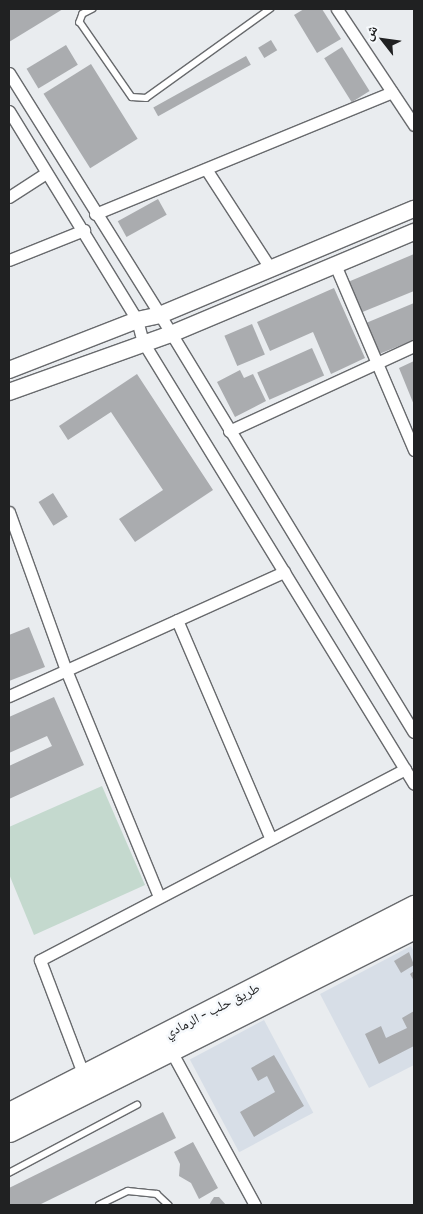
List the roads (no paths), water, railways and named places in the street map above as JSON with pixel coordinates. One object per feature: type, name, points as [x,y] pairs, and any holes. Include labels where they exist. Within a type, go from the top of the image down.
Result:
[{"type":"highway","name":"طريق حلب - الرمادي","points":[[9,1113],[414,906]]},
{"type":"highway","name":"طريق حلب - الرمادي","points":[[9,1131],[414,928]]},
{"type":"street","points":[[337,9],[414,125]]},
{"type":"street","points":[[9,73],[95,214],[160,314],[229,431],[413,728]]},
{"type":"street","points":[[95,214],[392,92]]},
{"type":"street","points":[[9,111],[84,230],[137,320],[143,342],[414,784]]},
{"type":"street","points":[[206,169],[270,268]]},
{"type":"street","points":[[9,197],[46,172]]},
{"type":"street","points":[[9,370],[137,320],[160,314],[414,209]]},
{"type":"street","points":[[9,260],[84,230]]},
{"type":"street","points":[[9,392],[143,342],[171,334],[336,267],[414,232]]},
{"type":"street","points":[[336,267],[414,450]]},
{"type":"street","points":[[229,431],[414,346]]},
{"type":"street","points":[[9,512],[66,670],[159,897]]},
{"type":"street","points":[[9,696],[284,572]]},
{"type":"street","points":[[177,620],[271,838]]},
{"type":"street","points":[[84,1076],[40,960],[405,769]]},
{"type":"street","points":[[171,1051],[256,1205]]},
{"type":"lane","points":[[92,9],[83,14],[80,22],[132,97],[146,98],[270,9]]},
{"type":"lane","points":[[9,1173],[137,1105]]},
{"type":"lane","points":[[99,1205],[128,1191],[157,1194],[169,1205]]}]
